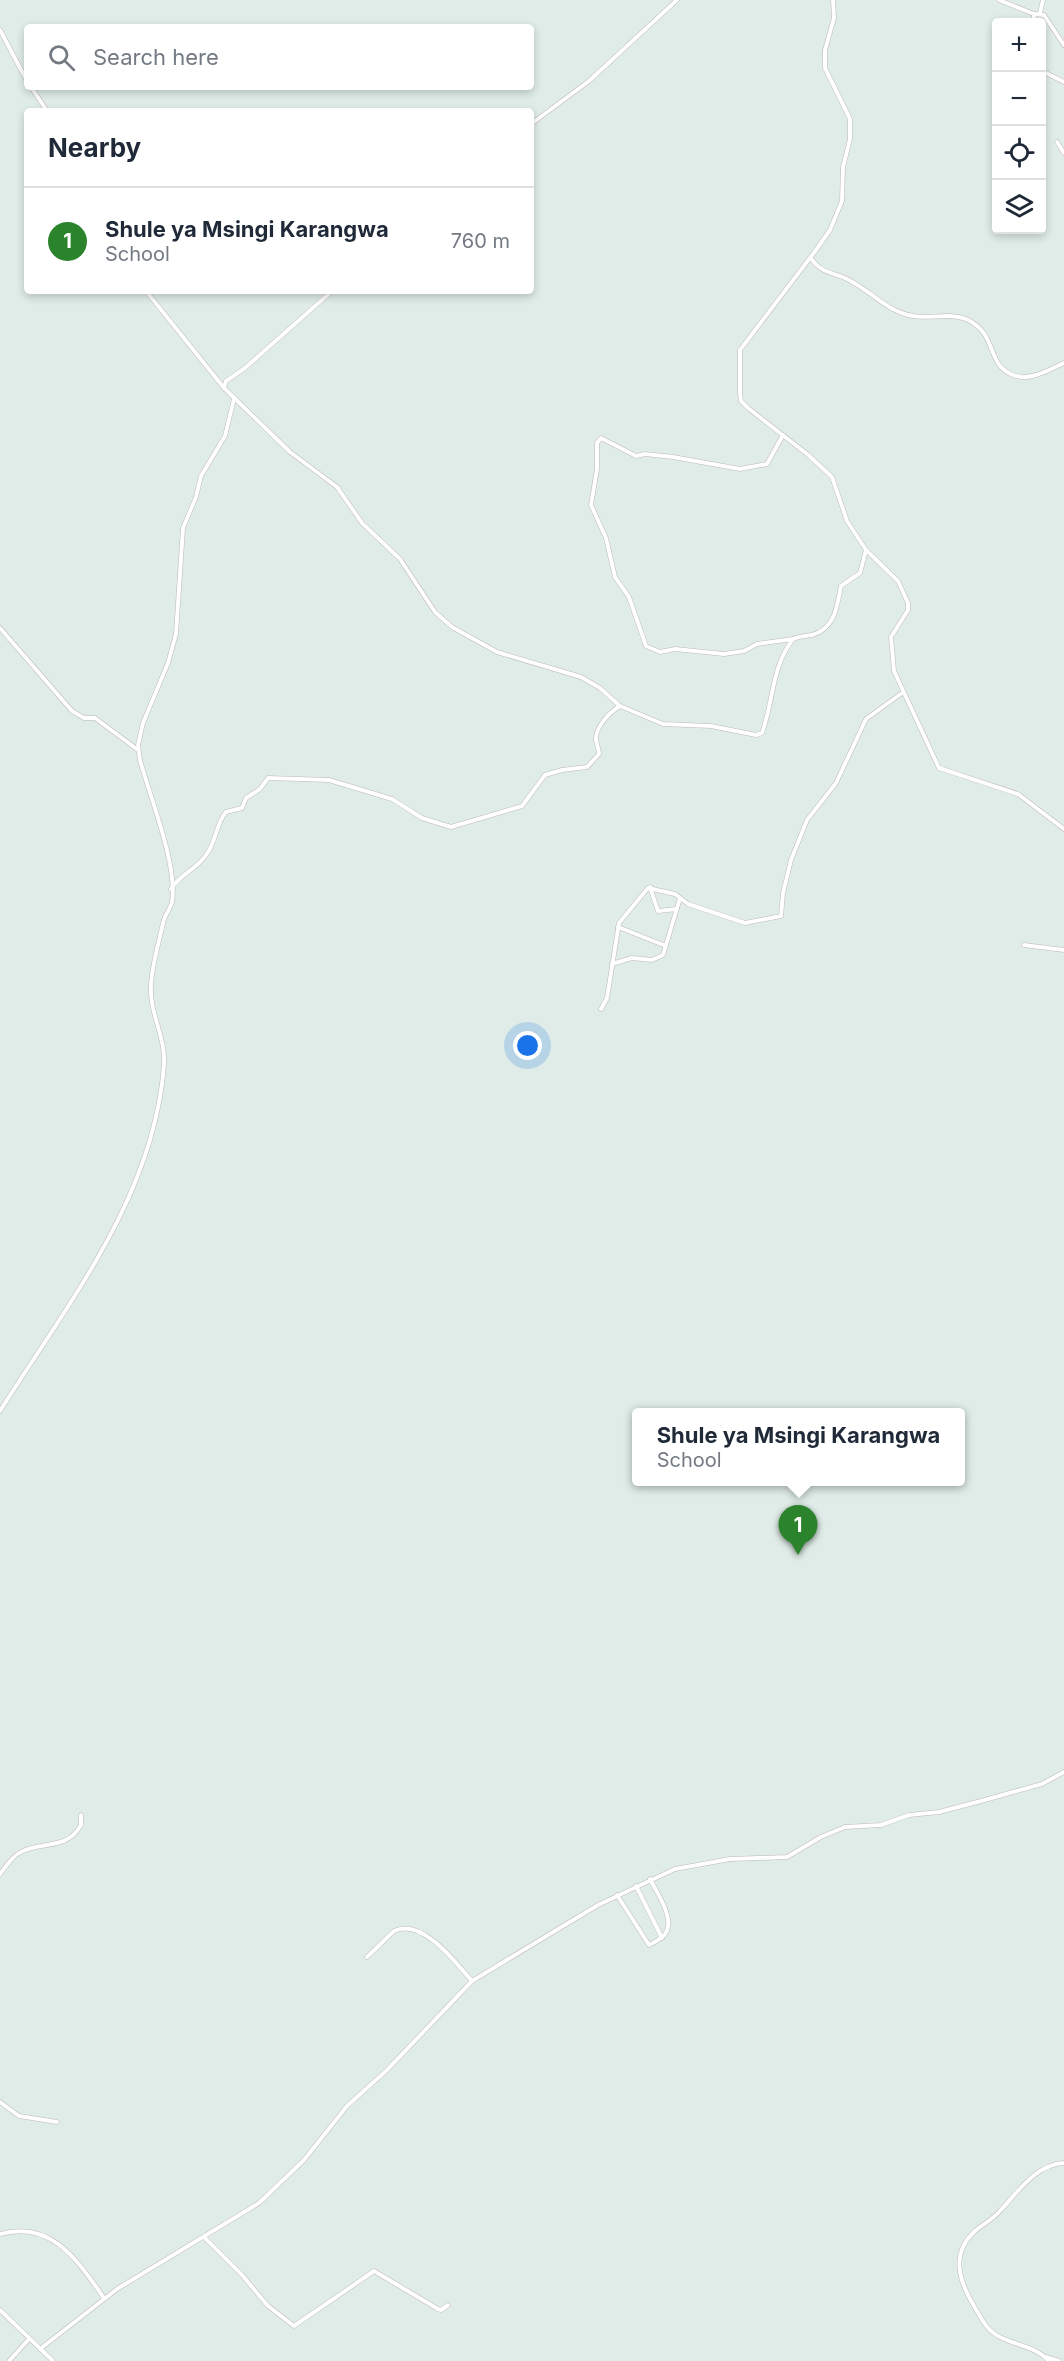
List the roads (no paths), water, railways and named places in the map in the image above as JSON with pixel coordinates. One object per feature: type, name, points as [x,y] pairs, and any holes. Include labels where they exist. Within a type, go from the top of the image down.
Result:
[{"type":"street","points":[[534,122],[584,85],[677,0]]},
{"type":"street","points":[[833,0],[834,18],[825,50],[825,68],[850,119],[850,139],[843,167],[844,189],[840,208],[830,230],[738,354],[741,401],[832,477],[842,512],[866,550],[894,575],[908,603],[890,644],[894,671],[902,693],[920,724],[939,768],[1018,794],[1064,830]]},
{"type":"street","points":[[999,0],[1037,13],[1051,23],[1064,45]]},
{"type":"street","points":[[1035,18],[1043,0]]},
{"type":"street","points":[[0,30],[24,75]]},
{"type":"street","points":[[1043,72],[1064,82]]},
{"type":"street","points":[[33,90],[45,108]]},
{"type":"street","points":[[1057,142],[1064,153]]},
{"type":"street","points":[[810,258],[825,272],[849,280],[892,310],[919,317],[959,318],[970,321],[989,339],[997,363],[1009,374],[1026,377],[1064,363]]},
{"type":"street","points":[[148,294],[234,399],[290,452],[337,487],[362,523],[400,559],[435,612],[447,623],[490,649],[581,677],[600,688],[620,706],[669,725],[711,726],[761,734],[772,700],[771,685],[778,660],[793,639]]},
{"type":"street","points":[[224,388],[230,378],[245,368],[329,294]]},
{"type":"street","points":[[0,1411],[70,1307],[101,1252],[130,1191],[154,1130],[160,1106],[165,1050],[151,985],[163,920],[172,902],[167,855],[138,750],[142,723],[175,640],[183,528],[196,497],[201,476],[225,436],[234,399]]},
{"type":"street","points":[[783,435],[767,464],[743,469],[673,457],[634,455],[600,438],[590,502],[611,553],[615,577],[629,597],[643,640],[649,649],[660,652],[675,649],[724,654],[744,651],[758,644],[818,633],[832,620],[840,600],[840,588],[862,571],[866,550]]},
{"type":"street","points":[[0,628],[72,711],[84,718],[95,718],[138,750]]},
{"type":"street","points":[[650,887],[680,898],[703,910],[745,923],[782,916],[783,892],[790,860],[807,820],[836,783],[868,716],[902,693]]},
{"type":"street","points":[[171,889],[176,881],[186,876],[206,856],[217,837],[219,823],[226,812],[242,808],[246,798],[260,789],[268,778],[329,780],[392,799],[422,818],[451,827],[522,806],[540,779],[552,772],[590,766],[600,754],[596,738],[600,728],[609,714],[620,706]]},
{"type":"street","points":[[650,887],[658,911],[678,908]]},
{"type":"street","points":[[601,1009],[607,998],[618,927],[630,906],[650,887]]},
{"type":"street","points":[[612,964],[632,958],[654,959],[663,955],[680,898]]},
{"type":"street","points":[[618,927],[666,946]]},
{"type":"street","points":[[1024,945],[1064,950]]},
{"type":"street","points":[[40,2349],[104,2298],[254,2206],[277,2187],[304,2160],[347,2106],[387,2070],[472,1982],[510,1956],[617,1895],[675,1869],[711,1861],[787,1857],[821,1837],[845,1827],[880,1825],[909,1815],[939,1812],[981,1802],[1042,1784],[1064,1772]]},
{"type":"street","points":[[0,1874],[23,1851],[55,1845],[73,1835],[81,1825],[81,1815]]},
{"type":"street","points":[[617,1895],[648,1944],[662,1938],[667,1931],[668,1917],[650,1880]]},
{"type":"street","points":[[636,1886],[662,1938]]},
{"type":"street","points":[[367,1957],[394,1931],[417,1930],[438,1945],[472,1982]]},
{"type":"street","points":[[0,2102],[19,2116],[57,2122]]},
{"type":"street","points":[[1059,2361],[998,2336],[987,2327],[961,2284],[958,2264],[962,2250],[970,2236],[994,2218],[1023,2185],[1053,2165],[1064,2163]]},
{"type":"street","points":[[0,2234],[19,2229],[31,2230],[47,2237],[74,2258],[104,2298]]},
{"type":"street","points":[[204,2237],[242,2275],[268,2306],[294,2326],[374,2271],[400,2289],[438,2309],[441,2310],[448,2305]]},
{"type":"street","points":[[0,2310],[53,2361]]},
{"type":"street","points":[[9,2361],[29,2339]]},
{"type":"street","points":[[1044,2356],[1049,2361]]},
{"type":"place","name":"Shule ya Msingi Karangwa","points":[[798,1555]]}]
